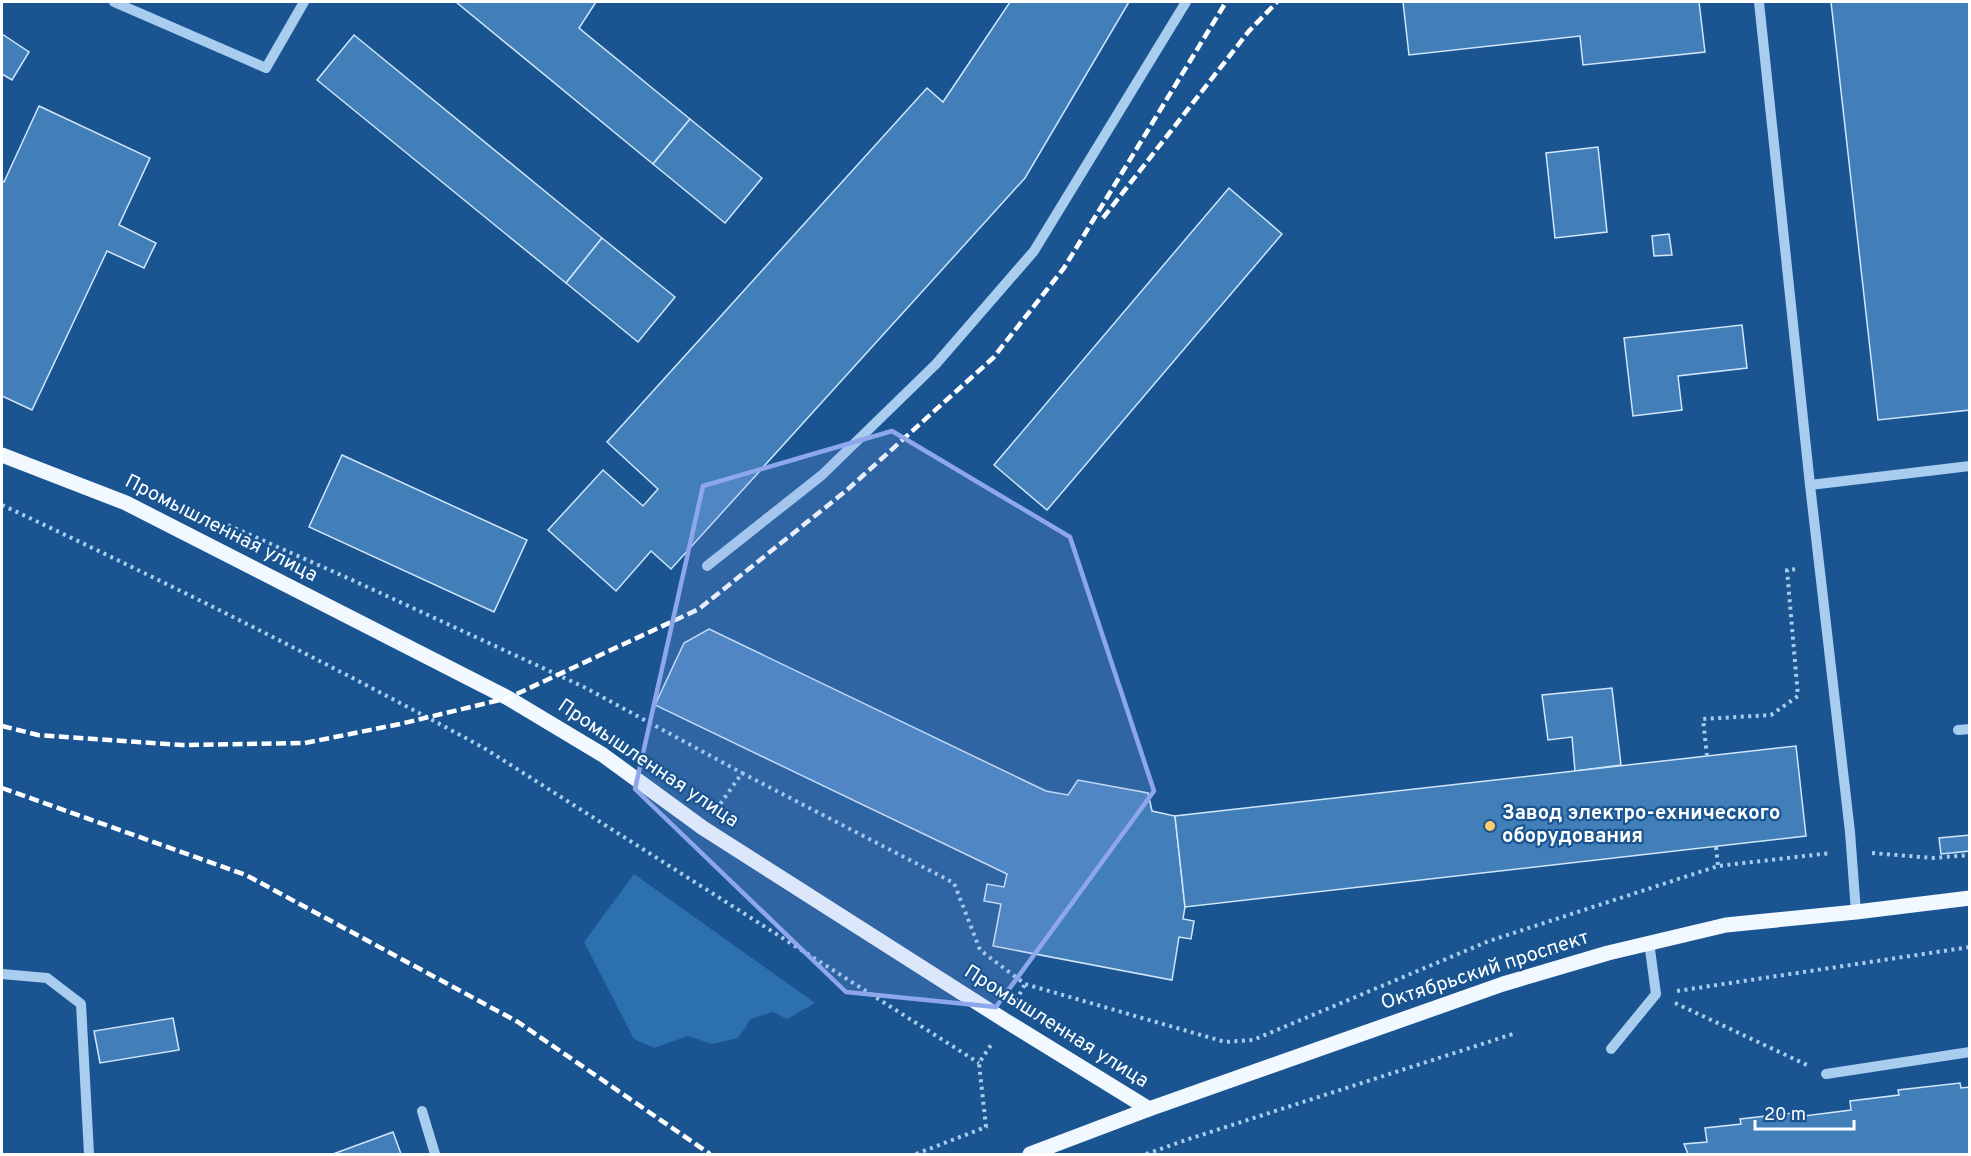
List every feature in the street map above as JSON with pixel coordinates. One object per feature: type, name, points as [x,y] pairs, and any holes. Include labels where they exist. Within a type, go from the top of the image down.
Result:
[{"type":"main road","name":"Промышленная улица","points":[[2,455],[126,503],[508,698],[603,755],[704,828],[1006,1021],[1149,1109]]},
{"type":"main road","name":"Октябрьский проспект","points":[[1030,1155],[1149,1109],[1503,984],[1608,953],[1726,925],[1970,898]]},
{"type":"lane","points":[[114,2],[266,68],[304,2]]},
{"type":"lane","points":[[707,566],[822,476],[936,364],[1034,251],[1186,2]]},
{"type":"lane","points":[[1759,2],[1856,912]]},
{"type":"lane","points":[[1810,485],[1970,466]]},
{"type":"lane","points":[[1611,1049],[1656,994],[1649,942]]},
{"type":"lane","points":[[2,974],[47,978],[81,1004],[89,1155]]},
{"type":"lane","points":[[1826,1074],[1970,1052]]},
{"type":"lane","points":[[422,1111],[435,1155]]},
{"type":"path","points":[[2,505],[286,644],[484,748],[980,1063],[986,1127],[916,1155]]},
{"type":"path","points":[[221,522],[584,687],[742,773],[954,883],[980,950],[1025,984],[1225,1042],[1253,1040],[1489,941],[1718,866],[1851,851],[1932,858],[1970,855]]},
{"type":"path","points":[[1707,756],[1703,719],[1771,715],[1798,696],[1787,570],[1820,566]]},
{"type":"path","points":[[704,828],[742,773]]},
{"type":"path","points":[[1716,847],[1718,866]]},
{"type":"path","points":[[1656,994],[1970,947]]},
{"type":"path","points":[[1656,994],[1826,1074]]},
{"type":"path","points":[[1146,1155],[1516,1033]]},
{"type":"highlighted area","points":[[892,431],[1070,537],[1154,791],[996,1007],[846,992],[635,789],[703,486]]},
{"type":"shaded area","points":[[634,874],[815,1003],[787,1019],[773,1012],[751,1019],[738,1038],[712,1044],[688,1036],[654,1048],[634,1039],[584,942]]},
{"type":"building","points":[[456,2],[596,2],[579,28],[690,119],[653,164]]},
{"type":"building","points":[[1010,2],[1129,2],[1025,178],[671,569],[651,551],[616,591],[548,530],[603,470],[643,506],[658,489],[607,442],[927,88],[943,102]]},
{"type":"building","points":[[1403,2],[1699,2],[1705,52],[1583,65],[1580,36],[1409,55]]},
{"type":"building","points":[[1831,2],[1970,2],[1970,410],[1878,420]]},
{"type":"building","points":[[2,34],[29,52],[12,80],[2,74]]},
{"type":"building","points":[[354,35],[602,238],[566,283],[317,80]]},
{"type":"building","points":[[39,106],[150,158],[119,225],[156,243],[144,268],[107,251],[32,410],[2,396],[2,181],[4,182]]},
{"type":"building","points":[[690,119],[762,178],[725,223],[653,164]]},
{"type":"building","points":[[1598,147],[1607,232],[1555,238],[1546,153]]},
{"type":"building","points":[[1229,188],[1282,234],[1047,510],[994,465]]},
{"type":"building","points":[[1669,234],[1672,255],[1654,256],[1652,236]]},
{"type":"building","points":[[602,238],[675,297],[638,342],[566,283]]},
{"type":"building","points":[[1742,325],[1747,368],[1678,376],[1682,410],[1633,416],[1624,338]]},
{"type":"building","points":[[342,455],[527,540],[494,612],[309,527]]},
{"type":"building","points":[[709,629],[1046,791],[1068,795],[1078,780],[1148,793],[1152,811],[1175,816],[1185,907],[1183,919],[1194,921],[1191,939],[1179,937],[1172,980],[993,946],[1001,904],[984,901],[987,884],[1004,887],[1007,874],[655,705],[684,643]]},
{"type":"building","points":[[1612,688],[1621,765],[1575,771],[1572,737],[1548,740],[1542,695]]},
{"type":"building","name":"Завод электро-ехнического оборудования","points":[[1796,746],[1806,836],[1185,907],[1175,816]]},
{"type":"building","points":[[1970,835],[1970,851],[1941,854],[1939,838]]},
{"type":"building","points":[[173,1018],[179,1050],[100,1063],[94,1031]]},
{"type":"building","points":[[1960,1083],[1961,1088],[1970,1087],[1970,1154],[1688,1154],[1684,1144],[1707,1142],[1705,1128],[1741,1124],[1740,1119],[1803,1112],[1804,1116],[1851,1110],[1850,1101],[1899,1095],[1898,1090]]},
{"type":"building","points":[[393,1132],[401,1154],[333,1154]]},
{"type":"railway","points":[[2,726],[38,735],[182,745],[305,743],[400,724],[508,698],[699,609],[847,490],[993,358],[1064,268],[1226,2]]},
{"type":"railway","points":[[1103,218],[1249,31],[1277,2]]},
{"type":"railway","points":[[2,788],[246,875],[518,1022],[710,1154]]},
{"type":"place","name":"Завод электро-ехнического оборудования","points":[[1490,826]]}]
